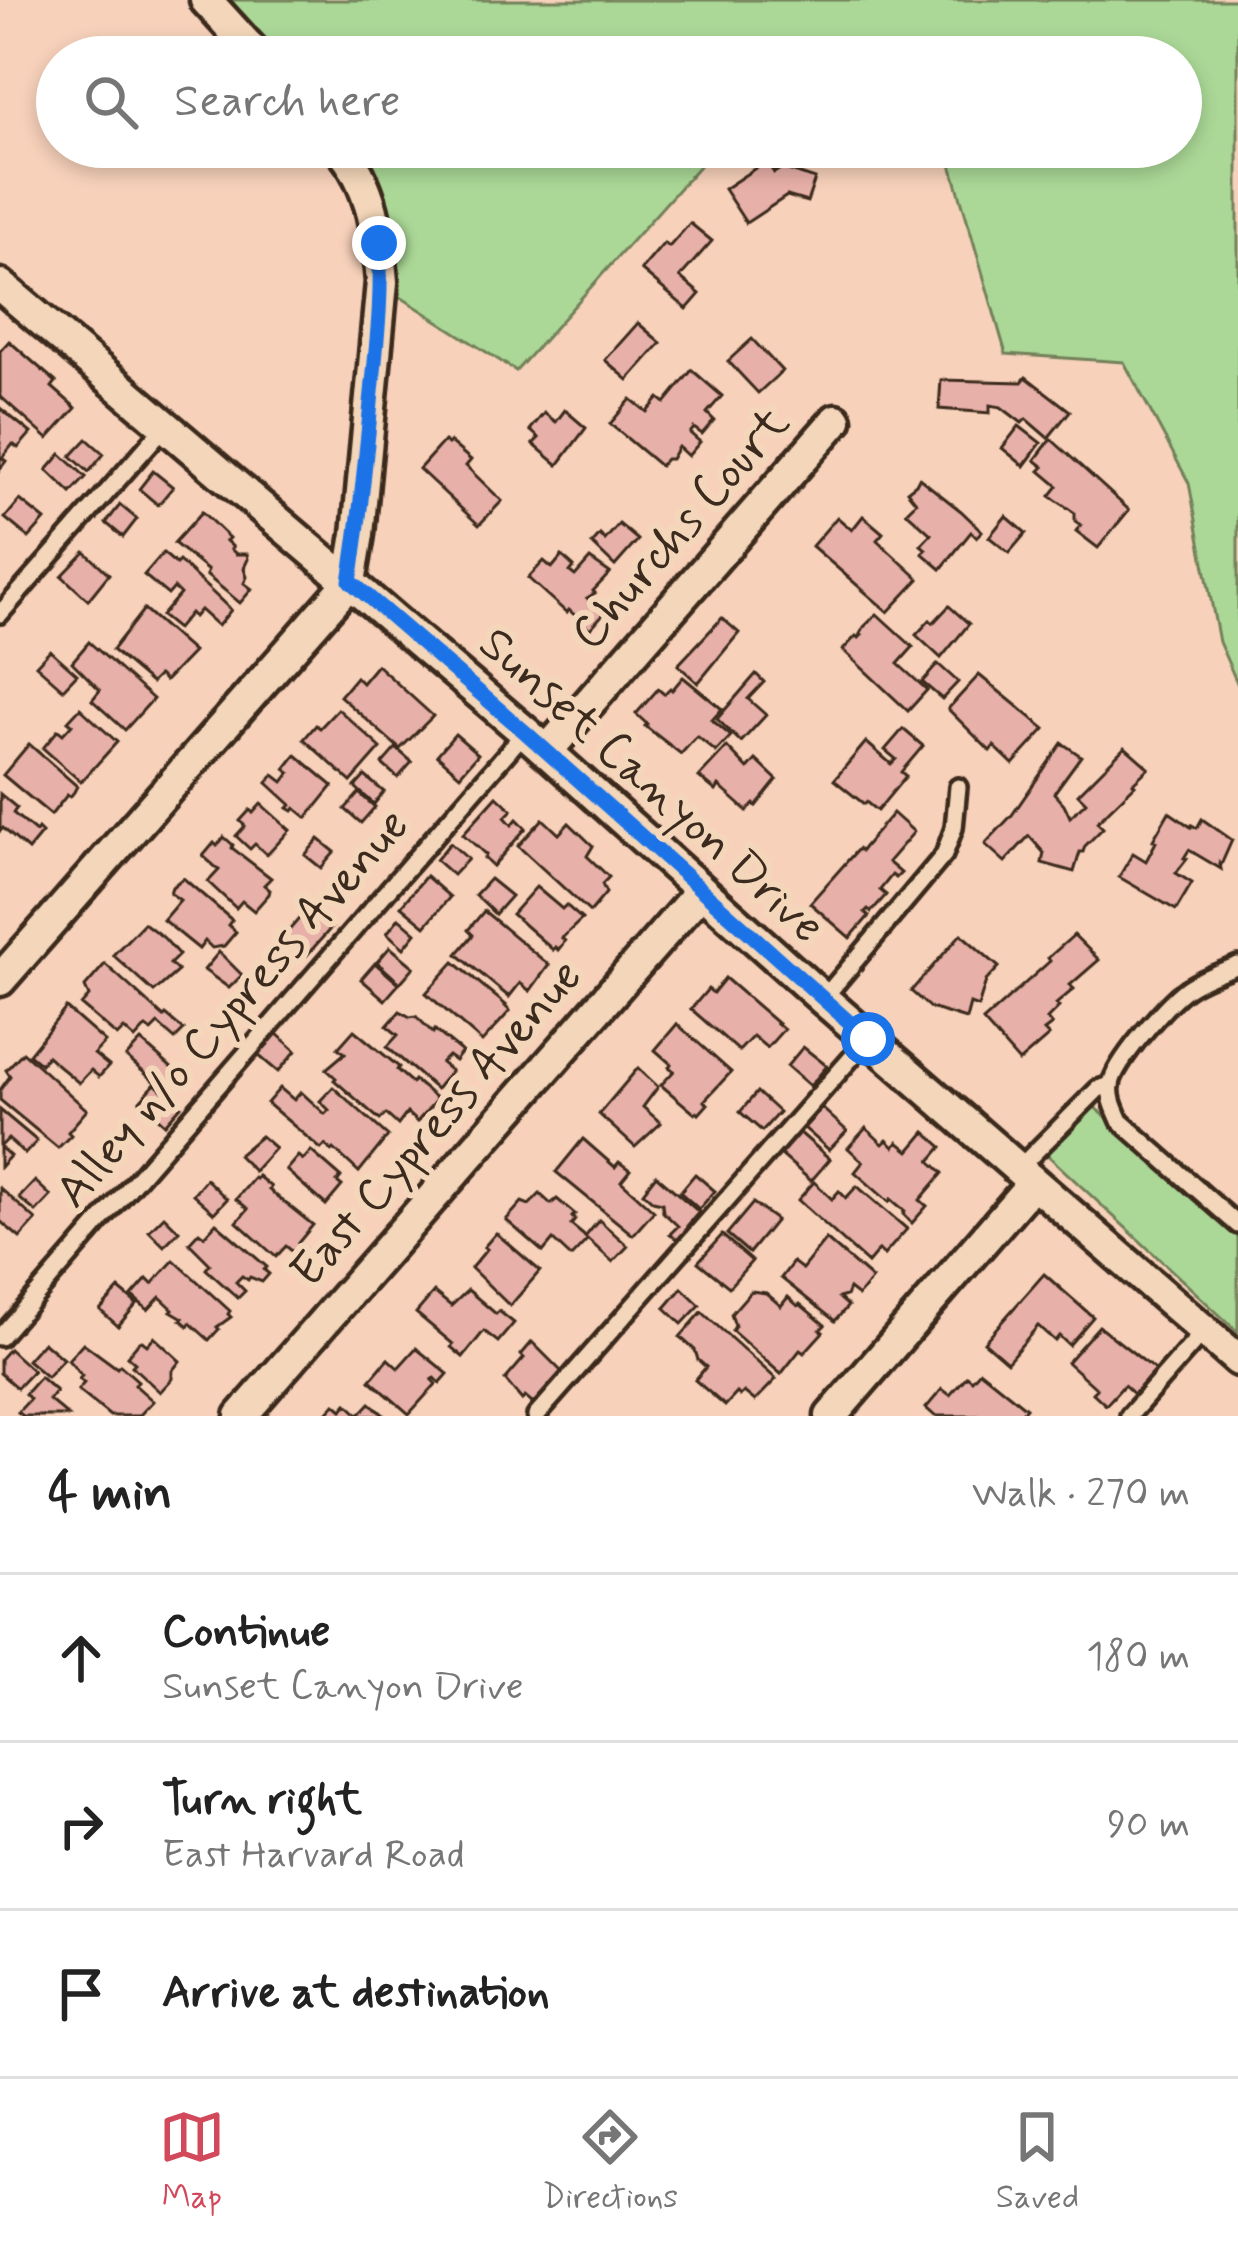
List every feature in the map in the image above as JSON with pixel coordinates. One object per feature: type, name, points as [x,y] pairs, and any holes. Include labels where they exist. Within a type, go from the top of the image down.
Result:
[{"type":"street","points":[[206,0],[238,36]]},
{"type":"street","points":[[0,980],[350,581],[382,282],[370,200],[354,168]]},
{"type":"street","name":"Sunset Canyon Drive","points":[[0,285],[536,742],[1238,1360]]},
{"type":"street","name":"Churchs Court","points":[[536,742],[836,420]]},
{"type":"street","name":"East Cypress Avenue","points":[[241,1416],[701,891]]},
{"type":"street","points":[[831,1416],[1026,1176]]},
{"type":"lane","points":[[0,614],[166,425]]},
{"type":"lane","name":"Alley n/o Cypress Avenue","points":[[0,1337],[536,742]]},
{"type":"lane","points":[[823,999],[944,855],[954,828],[958,787]]},
{"type":"lane","points":[[1238,965],[1180,993],[1117,1065],[1111,1085],[1120,1121],[1238,1225]]},
{"type":"lane","points":[[536,1416],[868,1039]]},
{"type":"lane","points":[[1026,1176],[1098,1089],[1111,1085]]},
{"type":"lane","points":[[1130,1416],[1204,1331]]},
{"type":"green space","points":[[227,0],[1238,0],[1238,685],[1219,642],[1189,483],[1124,362],[1006,354],[952,168],[1202,168],[1202,36],[259,36]]},
{"type":"green space","points":[[367,168],[697,168],[516,371],[399,296],[394,219]]},
{"type":"green space","points":[[1091,1104],[1238,1229],[1238,1332],[1040,1148]]},
{"type":"building","points":[[756,168],[771,168],[774,173],[782,168],[815,179],[807,202],[787,196],[746,223],[724,189]]},
{"type":"building","points":[[690,223],[712,241],[680,277],[700,294],[687,309],[641,270]]},
{"type":"building","points":[[638,323],[661,343],[628,380],[605,360]]},
{"type":"building","points":[[752,339],[782,371],[758,393],[728,361]]},
{"type":"building","points":[[9,341],[56,382],[52,387],[76,408],[48,439],[0,396],[0,351]]},
{"type":"building","points":[[692,370],[722,396],[707,413],[714,420],[702,434],[694,428],[690,433],[700,442],[688,456],[678,447],[660,466],[610,424],[631,399],[647,412],[659,398],[665,403]]},
{"type":"building","points":[[1026,377],[1070,411],[1048,438],[1026,419],[1022,423],[1001,407],[990,405],[990,413],[939,409],[941,380],[1022,382]]},
{"type":"building","points":[[0,408],[31,433],[18,448],[13,444],[0,469]]},
{"type":"building","points":[[565,410],[586,428],[558,465],[533,444],[539,438],[530,430],[544,413],[556,422]]},
{"type":"building","points":[[1019,426],[1041,443],[1024,466],[1002,448]]},
{"type":"building","points":[[87,439],[104,454],[89,472],[71,456]]},
{"type":"building","points":[[1051,439],[1129,510],[1098,548],[1076,531],[1081,525],[1075,513],[1050,496],[1058,486],[1035,460]]},
{"type":"building","points":[[444,441],[471,460],[466,466],[502,501],[479,525],[419,469]]},
{"type":"building","points":[[61,454],[86,477],[71,493],[47,470]]},
{"type":"building","points":[[153,471],[173,487],[158,505],[139,489]]},
{"type":"building","points":[[919,478],[982,531],[976,537],[971,532],[941,569],[922,553],[926,549],[921,545],[931,534],[906,512],[916,502],[907,491]]},
{"type":"building","points":[[20,500],[45,520],[29,538],[5,518]]},
{"type":"building","points":[[120,505],[137,519],[123,537],[106,523]]},
{"type":"building","points":[[202,512],[229,538],[226,541],[236,554],[247,554],[244,583],[252,589],[240,603],[174,543]]},
{"type":"building","points":[[863,516],[883,533],[877,540],[919,579],[888,612],[812,546],[837,517],[852,530]]},
{"type":"building","points":[[1006,516],[1026,533],[1009,553],[989,537]]},
{"type":"building","points":[[619,524],[638,540],[615,566],[592,544],[600,535],[605,540]]},
{"type":"building","points":[[85,552],[109,574],[88,600],[62,576]]},
{"type":"building","points":[[163,553],[176,564],[179,561],[231,610],[218,626],[200,610],[194,617],[190,613],[177,629],[161,616],[180,594],[174,588],[168,595],[144,575]]},
{"type":"building","points":[[562,556],[574,567],[570,572],[575,576],[590,559],[610,573],[587,598],[604,613],[590,629],[528,578],[544,561],[552,568]]},
{"type":"building","points":[[949,606],[969,624],[941,658],[916,635]]},
{"type":"building","points":[[144,609],[193,652],[165,681],[159,675],[151,683],[112,650]]},
{"type":"building","points":[[877,614],[913,647],[898,664],[927,690],[908,711],[843,650]]},
{"type":"building","points":[[722,618],[739,633],[698,683],[678,665]]},
{"type":"building","points":[[89,642],[153,699],[125,730],[92,700],[100,690],[72,662]]},
{"type":"building","points":[[50,650],[77,674],[63,689],[36,665]]},
{"type":"building","points":[[938,664],[958,682],[942,699],[922,682]]},
{"type":"building","points":[[377,665],[433,716],[400,749],[340,696],[356,677],[362,683]]},
{"type":"building","points":[[756,674],[764,682],[748,699],[766,715],[741,742],[717,719]]},
{"type":"building","points":[[979,675],[1045,729],[1013,764],[994,746],[990,751],[948,709]]},
{"type":"building","points":[[683,677],[722,709],[712,720],[731,736],[716,752],[697,736],[681,754],[636,714],[658,689],[664,694]]},
{"type":"building","points":[[80,708],[117,742],[81,782],[43,748],[58,730],[63,734]]},
{"type":"building","points":[[338,709],[381,748],[351,782],[304,739]]},
{"type":"building","points":[[903,729],[923,746],[877,811],[834,780],[866,742],[891,764],[896,759],[885,750]]},
{"type":"building","points":[[455,734],[478,754],[460,775],[437,755]]},
{"type":"building","points":[[1062,743],[1081,756],[1054,793],[1070,817],[1086,802],[1078,794],[1125,747],[1149,768],[1097,822],[1103,828],[1080,852],[1074,872],[1042,863],[1044,853],[1029,836],[1005,862],[985,844],[1012,815]]},
{"type":"building","points":[[29,744],[77,786],[51,815],[3,775]]},
{"type":"building","points":[[727,747],[748,769],[756,760],[777,780],[747,811],[719,786],[716,791],[699,777]]},
{"type":"building","points":[[396,748],[412,762],[398,778],[382,764]]},
{"type":"building","points":[[296,755],[333,786],[307,818],[288,808],[291,805],[267,783],[274,775],[283,782],[290,773],[285,769]]},
{"type":"building","points":[[365,776],[384,792],[374,804],[355,787]]},
{"type":"building","points":[[359,793],[375,807],[361,823],[345,809]]},
{"type":"building","points":[[0,794],[17,808],[13,813],[42,833],[28,850],[3,828],[0,831]]},
{"type":"building","points":[[497,796],[512,810],[505,817],[512,825],[517,819],[526,828],[493,866],[463,834]]},
{"type":"building","points":[[261,804],[290,830],[267,855],[255,844],[250,849],[236,836],[245,826],[240,821]]},
{"type":"building","points":[[1169,812],[1191,827],[1197,828],[1202,819],[1232,840],[1221,869],[1189,850],[1176,873],[1192,883],[1176,910],[1119,877],[1133,853],[1146,861]]},
{"type":"building","points":[[893,813],[914,832],[888,862],[901,873],[896,878],[892,875],[880,890],[886,895],[871,912],[865,912],[869,916],[850,938],[810,903]]},
{"type":"building","points":[[543,819],[559,834],[569,823],[593,846],[587,856],[609,877],[602,884],[606,893],[590,912],[518,846]]},
{"type":"building","points":[[224,837],[271,878],[264,885],[269,894],[254,911],[242,901],[236,908],[208,882],[219,870],[203,856]]},
{"type":"building","points":[[319,839],[335,852],[321,868],[305,855]]},
{"type":"building","points":[[450,843],[468,859],[453,875],[436,860]]},
{"type":"building","points":[[426,876],[450,897],[425,926],[401,906]]},
{"type":"building","points":[[183,878],[232,920],[228,925],[236,932],[224,946],[212,948],[205,941],[199,949],[163,920],[180,900],[170,893]]},
{"type":"building","points":[[490,879],[511,896],[495,914],[475,895]]},
{"type":"building","points":[[536,887],[582,919],[562,938],[565,941],[558,950],[512,914]]},
{"type":"building","points":[[309,907],[332,927],[307,955],[285,935]]},
{"type":"building","points":[[484,911],[549,965],[530,991],[520,983],[509,997],[457,954]]},
{"type":"building","points":[[399,918],[416,933],[404,948],[387,933]]},
{"type":"building","points":[[144,923],[179,955],[170,964],[178,971],[154,992],[113,955]]},
{"type":"building","points":[[961,934],[999,967],[986,981],[978,1007],[970,1004],[966,1019],[930,1008],[911,991]]},
{"type":"building","points":[[1074,935],[1099,960],[1056,1004],[1059,1007],[1047,1019],[1052,1025],[1044,1031],[1049,1036],[1019,1062],[983,1021]]},
{"type":"building","points":[[390,947],[414,967],[400,983],[377,962]]},
{"type":"building","points":[[219,952],[242,975],[229,988],[204,970]]},
{"type":"building","points":[[454,962],[510,1011],[482,1042],[426,993]]},
{"type":"building","points":[[375,963],[399,984],[385,1000],[361,979]]},
{"type":"building","points":[[105,964],[184,1030],[175,1039],[158,1024],[151,1031],[146,1027],[135,1039],[124,1029],[117,1036],[81,1005],[89,996],[85,987]]},
{"type":"building","points":[[725,978],[784,1029],[767,1048],[753,1036],[739,1051],[691,1009]]},
{"type":"building","points":[[66,1008],[105,1042],[94,1054],[109,1066],[99,1077],[91,1070],[79,1083],[47,1056],[41,1064],[29,1054]]},
{"type":"building","points":[[400,1011],[416,1016],[462,1052],[455,1061],[448,1056],[441,1063],[451,1071],[436,1089],[387,1047],[398,1035],[387,1026]]},
{"type":"building","points":[[677,1024],[731,1072],[704,1101],[708,1104],[699,1114],[661,1085],[674,1071],[655,1050]]},
{"type":"building","points":[[354,1030],[412,1083],[414,1080],[437,1099],[417,1122],[407,1113],[398,1125],[386,1114],[380,1120],[326,1069],[345,1053],[338,1048]]},
{"type":"building","points":[[276,1033],[296,1051],[278,1072],[258,1055]]},
{"type":"building","points":[[141,1041],[181,1076],[171,1087],[176,1092],[172,1097],[126,1057]]},
{"type":"building","points":[[803,1047],[827,1066],[810,1086],[787,1066]]},
{"type":"building","points":[[23,1052],[87,1110],[58,1148],[0,1100],[0,1090],[10,1076],[6,1070]]},
{"type":"building","points":[[638,1068],[658,1087],[643,1107],[661,1123],[635,1147],[599,1114]]},
{"type":"building","points":[[155,1084],[181,1106],[165,1124],[140,1101]]},
{"type":"building","points":[[333,1087],[388,1136],[359,1172],[334,1149],[325,1145],[321,1149],[267,1103],[280,1088],[294,1100],[301,1092],[325,1114],[329,1110],[320,1101]]},
{"type":"building","points":[[757,1092],[779,1112],[762,1131],[740,1112]]},
{"type":"building","points":[[822,1108],[847,1131],[829,1150],[804,1128]]},
{"type":"building","points":[[0,1110],[37,1141],[25,1154],[8,1139],[0,1147]]},
{"type":"building","points":[[866,1128],[883,1144],[887,1140],[894,1147],[898,1142],[909,1151],[925,1132],[942,1147],[930,1161],[943,1173],[920,1200],[927,1206],[912,1223],[905,1211],[855,1172],[863,1162],[848,1148]]},
{"type":"building","points":[[799,1132],[830,1159],[811,1181],[780,1154]]},
{"type":"building","points":[[261,1136],[275,1148],[254,1171],[238,1155]]},
{"type":"building","points":[[583,1139],[615,1167],[619,1162],[630,1170],[621,1181],[654,1211],[633,1235],[556,1172]]},
{"type":"building","points":[[0,1147],[10,1156],[0,1167]]},
{"type":"building","points":[[311,1151],[341,1177],[337,1182],[342,1186],[326,1205],[286,1170],[298,1156],[303,1160]]},
{"type":"building","points":[[695,1174],[715,1191],[699,1209],[680,1192]]},
{"type":"building","points":[[656,1175],[699,1212],[680,1242],[670,1234],[678,1226],[663,1212],[662,1203],[643,1192]]},
{"type":"building","points":[[258,1176],[313,1225],[298,1243],[304,1248],[298,1256],[286,1246],[276,1257],[237,1222],[248,1209],[236,1199]]},
{"type":"building","points":[[206,1179],[227,1199],[214,1213],[193,1194]]},
{"type":"building","points":[[35,1181],[51,1196],[36,1212],[19,1198]]},
{"type":"building","points":[[814,1182],[832,1199],[839,1191],[846,1198],[857,1186],[907,1229],[884,1255],[879,1250],[868,1263],[798,1200]]},
{"type":"building","points":[[0,1188],[36,1220],[20,1238],[0,1221]]},
{"type":"building","points":[[540,1194],[551,1204],[557,1199],[575,1214],[571,1225],[588,1239],[571,1257],[553,1240],[543,1252],[506,1220],[522,1202],[529,1205]]},
{"type":"building","points":[[753,1203],[776,1220],[749,1253],[727,1234]]},
{"type":"building","points":[[164,1216],[179,1231],[164,1246],[149,1231]]},
{"type":"building","points":[[599,1220],[628,1246],[613,1262],[585,1237]]},
{"type":"building","points":[[216,1223],[267,1267],[264,1270],[269,1274],[262,1282],[242,1276],[236,1282],[245,1291],[238,1298],[206,1269],[210,1264],[189,1243]]},
{"type":"building","points":[[496,1233],[540,1271],[510,1306],[471,1268]]},
{"type":"building","points":[[722,1235],[752,1261],[729,1287],[698,1262]]},
{"type":"building","points":[[826,1239],[872,1279],[858,1296],[849,1289],[839,1298],[848,1306],[835,1321],[781,1278],[793,1262],[802,1269]]},
{"type":"building","points":[[174,1260],[230,1311],[231,1317],[209,1340],[160,1297],[148,1310],[132,1296],[147,1279],[152,1284]]},
{"type":"building","points":[[1044,1274],[1093,1317],[1069,1345],[1059,1336],[1055,1341],[1038,1326],[1007,1362],[984,1342]]},
{"type":"building","points":[[682,1288],[700,1305],[682,1324],[665,1308]]},
{"type":"building","points":[[119,1289],[137,1304],[118,1326],[100,1310]]},
{"type":"building","points":[[468,1290],[514,1323],[498,1342],[484,1331],[463,1357],[416,1313],[434,1292],[451,1306]]},
{"type":"building","points":[[751,1291],[766,1293],[781,1306],[788,1297],[825,1325],[781,1374],[732,1331],[731,1314]]},
{"type":"building","points":[[702,1312],[776,1379],[755,1401],[744,1392],[737,1393],[725,1406],[695,1380],[706,1367],[680,1337]]},
{"type":"building","points":[[1099,1326],[1155,1370],[1134,1394],[1124,1385],[1106,1405],[1093,1393],[1097,1389],[1067,1362]]},
{"type":"building","points":[[154,1337],[180,1361],[160,1392],[127,1356],[138,1343],[147,1345]]},
{"type":"building","points":[[43,1342],[63,1359],[47,1377],[27,1360]]},
{"type":"building","points":[[532,1342],[562,1372],[533,1404],[525,1397],[522,1400],[505,1380]]},
{"type":"building","points":[[83,1343],[138,1381],[135,1385],[153,1401],[139,1416],[110,1416],[78,1390],[84,1383],[79,1379],[82,1376],[68,1360]]},
{"type":"building","points":[[416,1348],[448,1374],[440,1383],[432,1380],[436,1384],[409,1414],[370,1380],[388,1359],[398,1368]]},
{"type":"building","points":[[9,1349],[33,1371],[17,1388],[0,1373],[0,1359]]},
{"type":"building","points":[[980,1371],[1026,1408],[1019,1416],[935,1416],[926,1408],[942,1389],[950,1395],[967,1376],[972,1380]]},
{"type":"building","points":[[40,1377],[56,1391],[49,1400],[68,1416],[18,1412],[30,1399],[25,1394]]},
{"type":"building","points":[[370,1403],[385,1416],[324,1416],[335,1404],[342,1410],[347,1404],[359,1415]]},
{"type":"route","points":[[379,243],[379,321],[350,581],[868,1039]]}]
